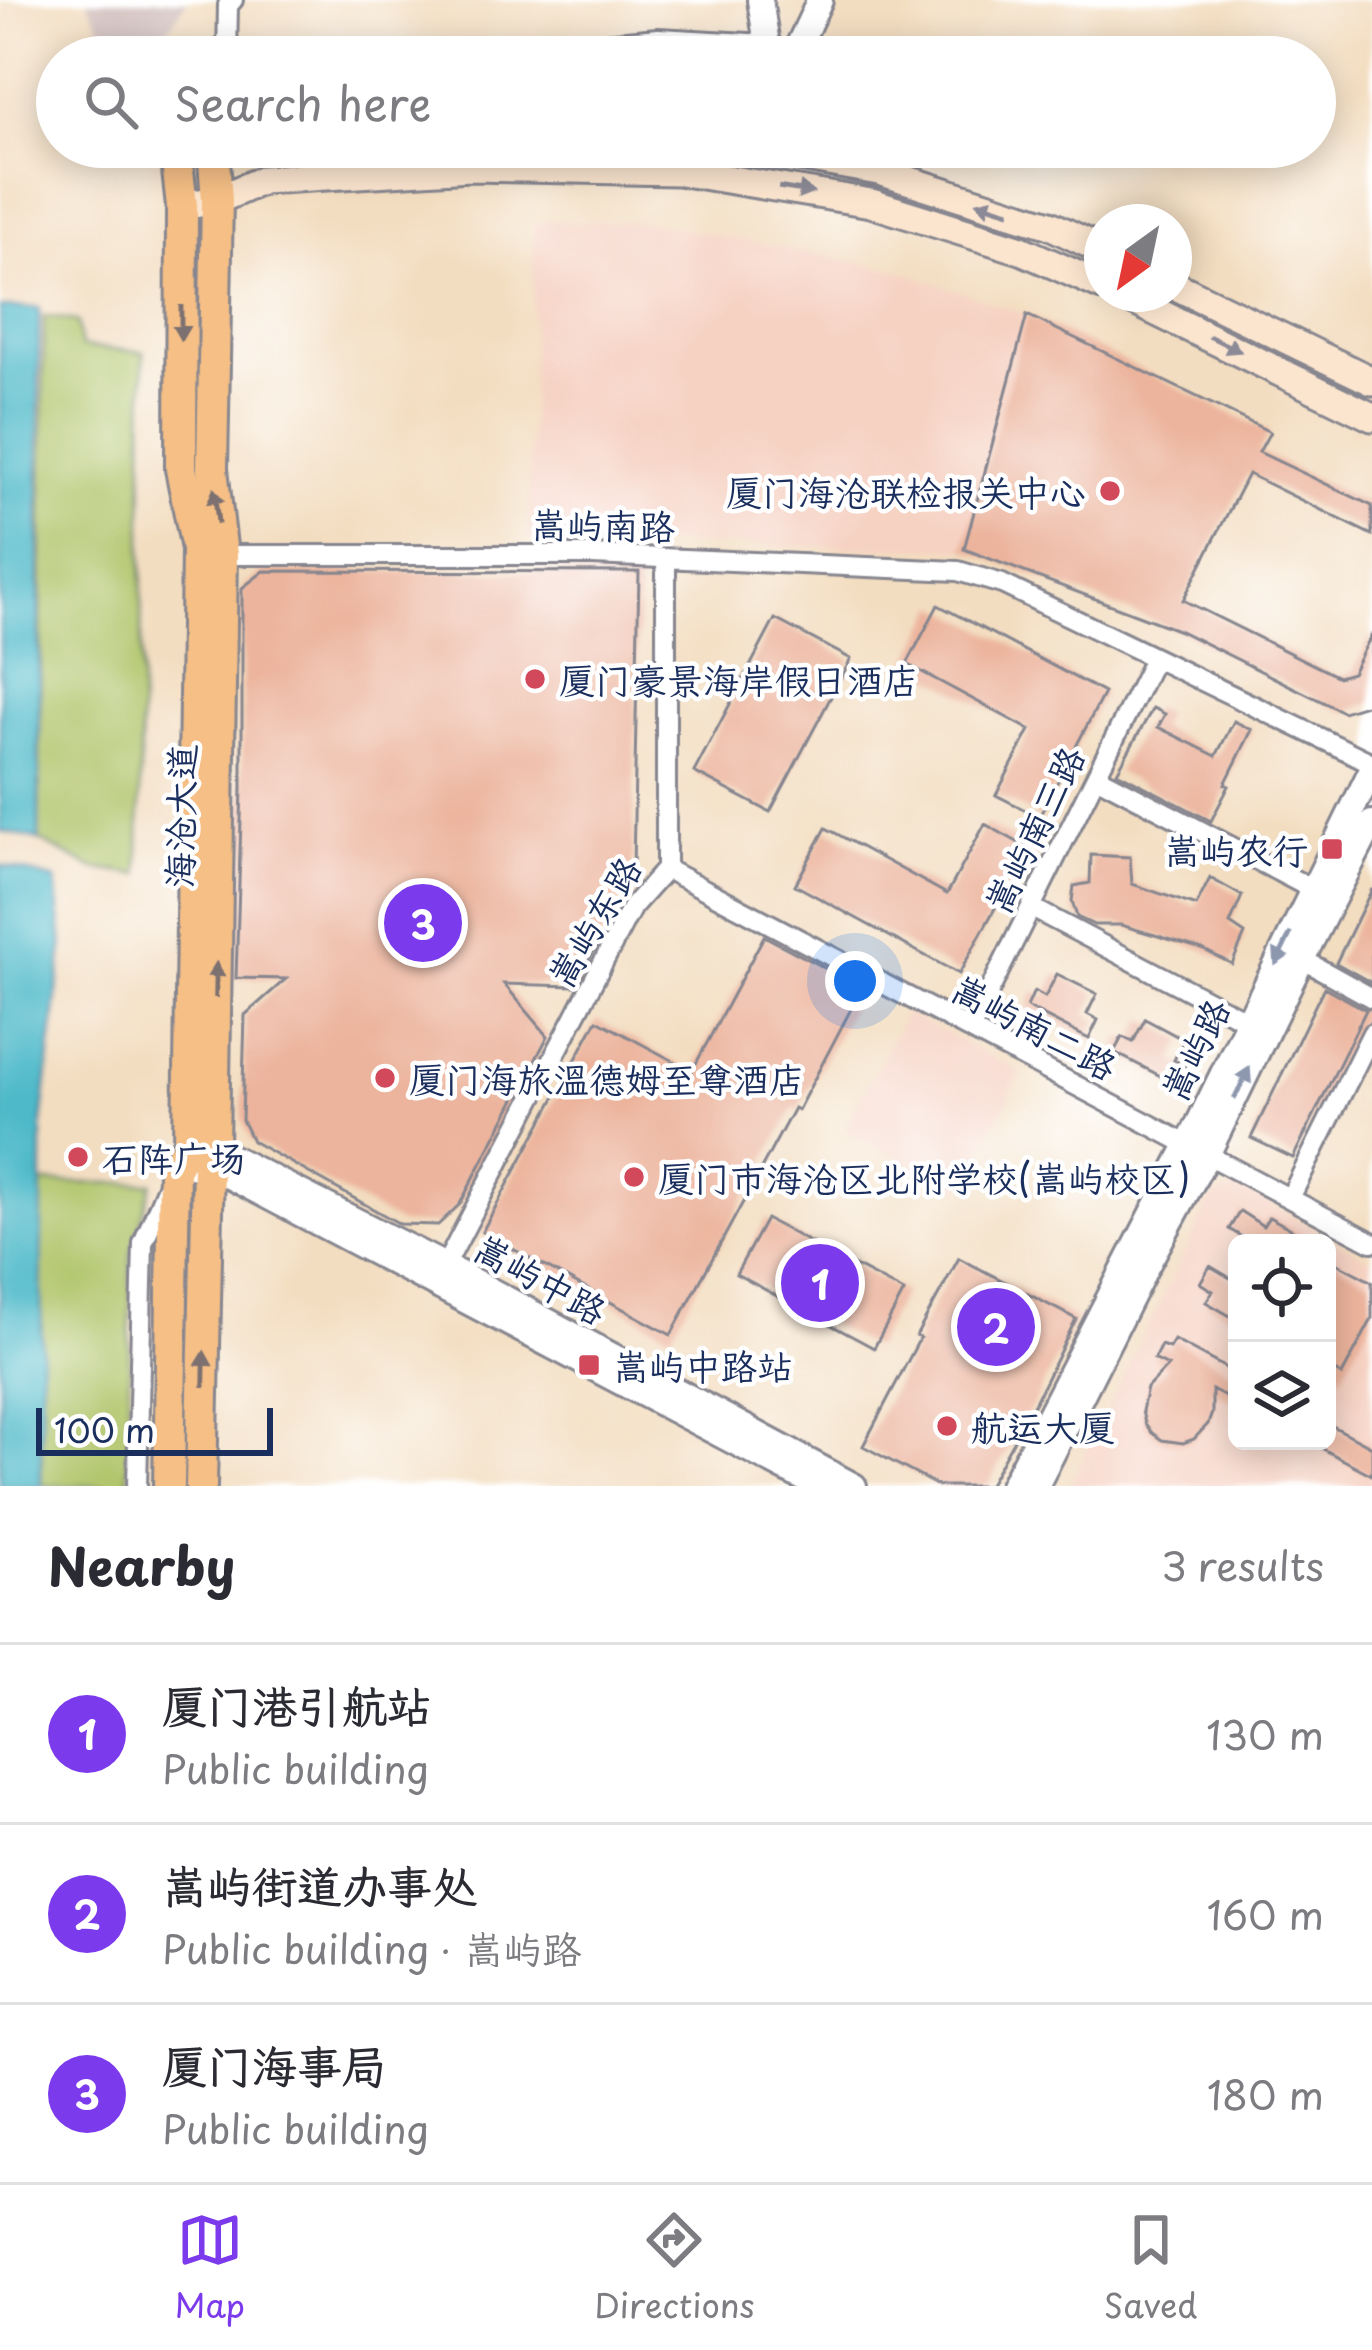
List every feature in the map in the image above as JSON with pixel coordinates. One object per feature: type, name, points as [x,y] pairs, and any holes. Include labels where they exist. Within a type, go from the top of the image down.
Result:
[{"type":"main road","name":"海沧大道","points":[[178,168],[182,206],[181,469],[196,549],[201,1486]]},
{"type":"main road","name":"海沧大道","points":[[169,1486],[196,1156],[222,555],[212,469],[215,168]]},
{"type":"main road","points":[[182,206],[217,200],[263,180],[453,168]]},
{"type":"main road","points":[[522,168],[678,171],[871,203],[1021,250],[1084,278]]},
{"type":"main road","points":[[863,168],[1051,225],[1084,241]]},
{"type":"main road","points":[[1192,294],[1372,381]]},
{"type":"main road","points":[[1157,312],[1372,417]]},
{"type":"street","points":[[227,36],[228,5],[233,0]]},
{"type":"street","points":[[760,0],[764,36]]},
{"type":"street","points":[[803,36],[820,0]]},
{"type":"street","name":"嵩屿南路","points":[[222,555],[592,555],[958,571],[1002,584],[1372,766]]},
{"type":"street","name":"嵩屿东路","points":[[443,1276],[632,907],[666,869],[666,558]]},
{"type":"street","name":"嵩屿南三路","points":[[971,1028],[1154,659]]},
{"type":"street","name":"嵩屿路","points":[[1036,1486],[1146,1267],[1247,1022],[1372,766]]},
{"type":"street","points":[[1096,776],[1312,889]]},
{"type":"street","name":"嵩屿路","points":[[1012,1486],[1372,823]]},
{"type":"street","name":"嵩屿南二路","points":[[666,869],[1372,1242]]},
{"type":"street","points":[[1032,908],[1247,1022]]},
{"type":"street","points":[[1302,959],[1372,998]]},
{"type":"street","points":[[1290,1198],[1372,1033]]},
{"type":"street","points":[[137,1486],[142,1243],[196,1156]]},
{"type":"street","name":"嵩屿中路","points":[[196,1156],[854,1486]]},
{"type":"street","name":"嵩屿中路","points":[[443,1276],[818,1486]]},
{"type":"shaded area","points":[[87,0],[187,0],[171,25],[156,36],[105,36]]},
{"type":"shaded area","points":[[649,222],[901,271],[1027,315],[964,549],[528,541],[534,224]]},
{"type":"shaded area","points":[[906,1013],[1022,1072],[960,1190],[844,1129]]},
{"type":"shaded area","points":[[1248,1192],[1325,1234],[1228,1234],[1228,1450],[1336,1450],[1336,1240],[1372,1260],[1372,1486],[1069,1486],[1217,1195]]},
{"type":"green space","points":[[44,316],[77,321],[81,347],[144,352],[139,875],[92,868],[39,840]]},
{"type":"green space","points":[[41,1183],[152,1183],[131,1254],[128,1486],[41,1486]]},
{"type":"water","points":[[0,307],[39,308],[39,840],[0,831]]},
{"type":"water","points":[[0,865],[56,880],[63,947],[42,1122],[41,1486],[0,1486]]},
{"type":"building","name":"厦门海沧联检报关中心","points":[[1027,315],[1270,432],[1259,452],[1372,506],[1372,535],[1248,474],[1183,600],[1338,677],[1352,673],[1372,634],[1372,703],[1343,712],[1180,631],[964,549]]},
{"type":"building","points":[[264,571],[639,572],[633,868],[575,986],[504,984],[548,1036],[460,1204],[438,1225],[400,1224],[252,1141],[242,1120],[245,1015],[286,979],[236,978],[242,588]]},
{"type":"building","points":[[938,605],[1104,693],[1039,817],[996,795],[1030,730],[907,664]]},
{"type":"building","points":[[775,619],[851,659],[770,812],[694,772]]},
{"type":"building","points":[[1153,708],[1165,714],[1158,727],[1216,756],[1234,721],[1252,730],[1211,821],[1117,772]]},
{"type":"building","points":[[985,824],[1028,848],[959,974],[795,885],[826,828],[947,894]]},
{"type":"building","points":[[1091,855],[1130,857],[1132,884],[1196,906],[1210,878],[1242,896],[1230,924],[1245,934],[1232,964],[1202,949],[1077,917],[1074,886],[1090,883]]},
{"type":"building","points":[[1372,889],[1372,983],[1336,963]]},
{"type":"building","name":"厦门市海沧区北附学校(嵩屿校区)","points":[[764,936],[862,988],[671,1335],[482,1232],[597,1020],[692,1071]]},
{"type":"building","points":[[1057,974],[1097,994],[1087,1014],[1098,1020],[1089,1039],[1027,1007],[1034,991],[1045,997]]},
{"type":"building","points":[[1324,987],[1366,1010],[1293,1158],[1251,1138]]},
{"type":"building","points":[[1145,1019],[1184,1040],[1174,1060],[1185,1065],[1176,1084],[1114,1052],[1122,1037],[1133,1042]]},
{"type":"building","points":[[1240,1211],[1263,1226],[1269,1217],[1300,1234],[1237,1234],[1229,1229]]},
{"type":"building","points":[[766,1219],[904,1292],[874,1348],[736,1274]]},
{"type":"building","points":[[959,1258],[1076,1319],[988,1486],[938,1486],[863,1446]]},
{"type":"building","points":[[1336,1263],[1372,1282],[1372,1319],[1342,1375],[1336,1372]]},
{"type":"building","points":[[1210,1266],[1228,1277],[1228,1315],[1206,1302],[1213,1291],[1200,1283]]},
{"type":"building","points":[[1174,1340],[1228,1369],[1228,1398],[1212,1390],[1208,1424],[1183,1443],[1152,1433],[1142,1411],[1147,1388],[1168,1366],[1154,1359],[1161,1345],[1169,1348]]},
{"type":"building","points":[[1336,1428],[1372,1447],[1372,1475],[1325,1450],[1336,1450]]},
{"type":"place","name":"厦门海沧联检报关中心","points":[[1110,491]]},
{"type":"place","name":"厦门豪景海岸假日酒店","points":[[535,679]]},
{"type":"place","name":"嵩屿农行","points":[[1332,849]]},
{"type":"place","name":"厦门海事局","points":[[423,923]]},
{"type":"place","name":"厦门海旅温德姆至尊酒店","points":[[385,1078]]},
{"type":"place","name":"石阵广场","points":[[78,1157]]},
{"type":"place","name":"厦门市海沧区北附学校(嵩屿校区)","points":[[634,1177]]},
{"type":"place","name":"厦门港引航站","points":[[820,1283]]},
{"type":"place","name":"嵩屿街道办事处","points":[[996,1327]]},
{"type":"place","name":"嵩屿中路站","points":[[589,1365]]},
{"type":"place","name":"航运大厦","points":[[947,1426]]}]
